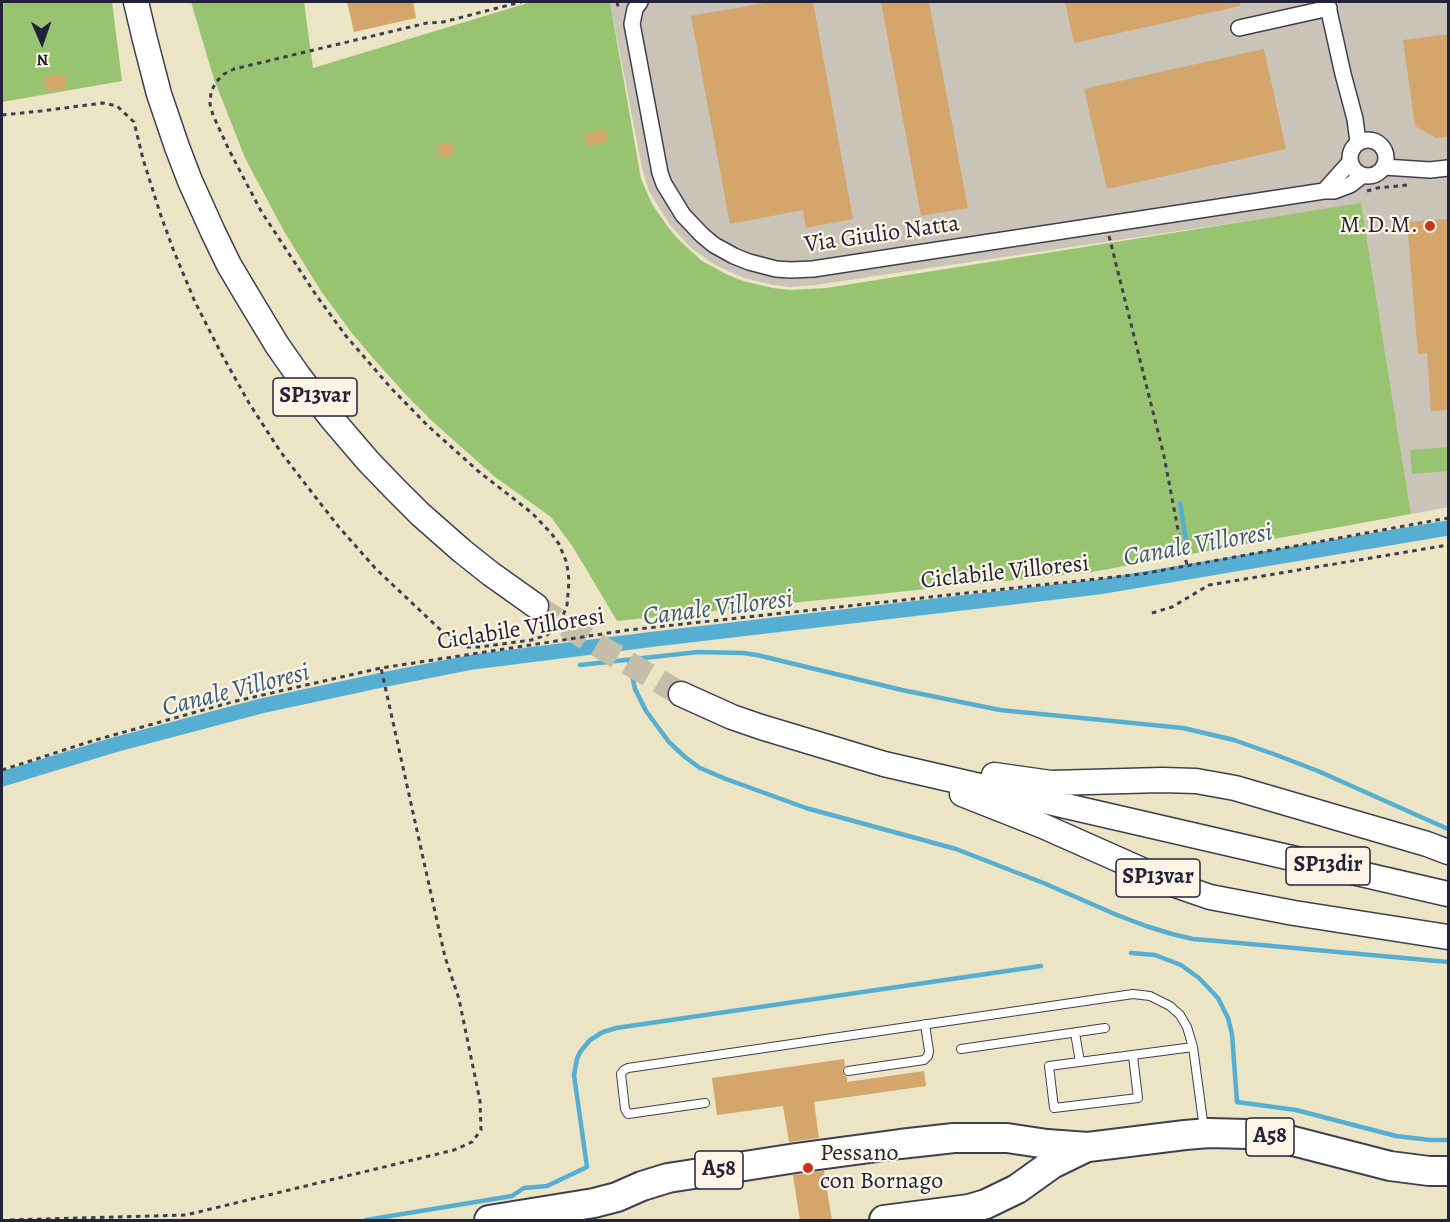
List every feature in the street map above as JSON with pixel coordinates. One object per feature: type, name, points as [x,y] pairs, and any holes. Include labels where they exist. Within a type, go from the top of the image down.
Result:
[{"type":"highway","name":"A58","points":[[489,1221],[594,1203],[668,1178],[796,1158],[954,1138],[1007,1138],[1088,1147],[1167,1137],[1247,1134],[1320,1147],[1390,1166],[1449,1171]]},
{"type":"highway","name":"A58","points":[[884,1221],[969,1209],[986,1204],[1017,1190],[1052,1164],[1088,1147]]},
{"type":"main road","name":"SP13var","points":[[136,2],[159,94],[194,190],[229,265],[277,345],[303,383],[338,426],[394,488],[427,520],[470,556],[536,606]]},
{"type":"main road","name":"SP13var","points":[[681,694],[732,717],[884,764],[1207,838]]},
{"type":"main road","name":"SP13var","points":[[884,764],[966,771],[1051,783],[1196,781],[1235,788],[1449,852]]},
{"type":"main road","name":"SP13var","points":[[884,764],[1043,826],[1179,886],[1210,897],[1276,910],[1449,937]]},
{"type":"main road","name":"SP13dir","points":[[1207,838],[1449,894]]},
{"type":"street","name":"Via Giulio Natta","points":[[640,2],[635,9],[632,24],[664,184],[684,215],[702,235],[723,250],[749,262],[776,269],[813,269],[1341,189],[1363,175]]},
{"type":"street","points":[[1239,28],[1328,5],[1355,119],[1358,142]]},
{"type":"street","points":[[1355,119],[1385,151],[1385,163],[1374,175],[1363,175],[1352,166],[1349,157],[1352,148],[1358,142],[1366,139],[1374,140]]},
{"type":"street","points":[[1324,190],[1350,162]]},
{"type":"street","points":[[1385,163],[1416,177],[1449,168]]},
{"type":"lane","points":[[705,1103],[628,1114],[625,1110],[621,1074],[628,1068],[1136,994],[1165,1002],[1187,1027],[1193,1047],[1204,1134]]},
{"type":"lane","points":[[848,1071],[925,1059],[929,1051],[925,1024]]},
{"type":"lane","points":[[961,1049],[1105,1028]]},
{"type":"lane","points":[[1075,1033],[1080,1062]]},
{"type":"lane","points":[[1133,1056],[1138,1098],[1054,1108],[1049,1066],[1193,1047]]},
{"type":"path","points":[[2,115],[103,103],[117,106],[134,122],[154,195],[177,258],[212,336],[249,403],[326,512],[390,582],[447,636],[464,647],[531,640],[547,635],[564,613],[569,581],[566,561],[555,538],[532,513],[471,466],[427,425],[346,336],[261,211],[229,150],[210,104],[211,92],[216,82],[224,74],[234,69],[521,2]]},
{"type":"path","points":[[617,2],[619,13]]},
{"type":"path","points":[[1360,194],[1416,177]]},
{"type":"path","points":[[1108,235],[1164,456],[1187,565]]},
{"type":"path","name":"Ciclabile Villoresi","points":[[2,771],[92,741],[232,702],[381,669],[628,630],[1142,574],[1449,518]]},
{"type":"path","points":[[1152,613],[1172,607],[1209,585],[1449,545]]},
{"type":"path","points":[[547,635],[548,642]]},
{"type":"path","points":[[464,647],[466,655]]},
{"type":"path","points":[[10,1221],[186,1215],[454,1150],[472,1142],[481,1130],[480,1101],[459,999],[445,957],[381,669]]},
{"type":"shaded area","points":[[610,2],[1448,2],[1448,507],[1411,514],[1361,204],[815,285],[790,287],[744,278],[715,265],[691,248],[670,225],[649,191],[642,168]]},
{"type":"green space","points":[[2,2],[112,2],[122,81],[2,102]]},
{"type":"green space","points":[[191,2],[304,2],[313,68],[531,2],[610,2],[641,179],[652,204],[678,239],[702,261],[743,281],[773,288],[790,290],[826,288],[1361,203],[1411,514],[1092,572],[617,621],[573,547],[551,517],[495,477],[431,420],[373,358],[321,291],[285,233],[245,158],[214,79]]},
{"type":"green space","points":[[1448,447],[1448,471],[1412,474],[1410,450]]},
{"type":"building","points":[[347,2],[413,2],[416,18],[354,32]]},
{"type":"building","points":[[770,2],[813,2],[853,219],[806,228],[803,210],[730,224],[691,16]]},
{"type":"building","points":[[881,2],[929,2],[968,208],[921,216]]},
{"type":"building","points":[[1065,2],[1240,2],[1240,6],[1074,43]]},
{"type":"building","points":[[1449,34],[1449,137],[1436,138],[1415,126],[1403,40]]},
{"type":"building","points":[[1264,49],[1286,149],[1107,189],[1084,89]]},
{"type":"building","points":[[65,75],[66,89],[45,91],[44,77]]},
{"type":"building","points":[[605,129],[608,141],[588,146],[584,135]]},
{"type":"building","points":[[452,142],[454,155],[440,158],[437,145]]},
{"type":"building","points":[[1449,219],[1449,410],[1431,411],[1427,353],[1418,354],[1407,222]]},
{"type":"building","points":[[844,1059],[845,1066],[842,1071],[847,1077],[847,1082],[924,1071],[926,1086],[814,1102],[819,1138],[789,1142],[783,1106],[717,1115],[712,1078]]},
{"type":"building","points":[[824,1171],[832,1221],[800,1221],[793,1175]]},
{"type":"waterway","points":[[1180,503],[1187,547]]},
{"type":"waterway","name":"Canale Villoresi","points":[[2,779],[114,745],[261,706],[473,662],[1098,587],[1448,528]]},
{"type":"waterway","points":[[580,665],[698,652],[743,653],[1000,710],[1183,728],[1234,740],[1279,756],[1448,829]]},
{"type":"waterway","points":[[629,660],[635,689],[646,711],[669,742],[700,768],[726,779],[806,808],[956,849],[1117,915],[1172,934],[1193,939],[1448,962]]},
{"type":"waterway","points":[[1131,953],[1155,955],[1181,965],[1199,978],[1218,998],[1228,1018],[1232,1034],[1237,1102],[1296,1110],[1396,1136],[1448,1140]]},
{"type":"waterway","points":[[366,1220],[512,1196],[524,1188],[547,1186],[587,1167],[574,1075],[580,1052],[590,1040],[603,1032],[616,1028],[1041,966]]},
{"type":"tunnel","points":[[536,606],[681,694]]},
{"type":"place","name":"M.D.M.","points":[[1430,226]]},
{"type":"place","name":"Pessano con Bornago","points":[[808,1168]]}]
